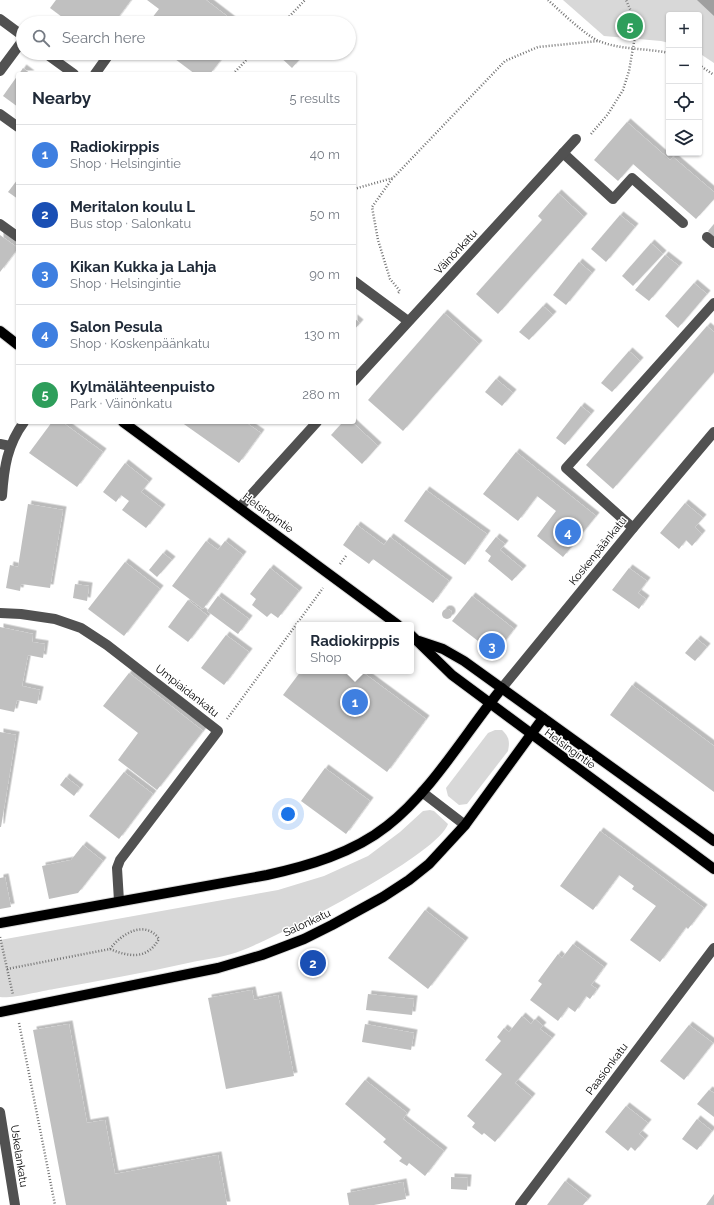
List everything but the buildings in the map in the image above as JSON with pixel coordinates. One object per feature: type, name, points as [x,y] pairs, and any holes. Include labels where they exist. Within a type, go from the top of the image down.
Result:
[{"type":"main road","points":[[0,331],[16,343]]},
{"type":"main road","name":"Helsingintie","points":[[127,424],[333,575],[394,622]]},
{"type":"main road","name":"Helsingintie","points":[[415,638],[443,649],[464,661],[714,841]]},
{"type":"main road","name":"Helsingintie","points":[[415,638],[452,675],[714,869]]},
{"type":"main road","points":[[0,923],[267,876],[324,860],[386,827],[422,792],[502,688]]},
{"type":"main road","name":"Salonkatu","points":[[0,1012],[218,968],[262,955],[304,939],[382,897],[409,880],[429,864],[465,825],[543,718]]},
{"type":"street","points":[[0,19],[16,31]]},
{"type":"street","points":[[0,71],[16,49]]},
{"type":"street","points":[[55,60],[71,72]]},
{"type":"street","points":[[96,72],[105,60]]},
{"type":"street","points":[[0,114],[16,126]]},
{"type":"street","name":"Väinönkatu","points":[[356,379],[576,139]]},
{"type":"street","points":[[563,153],[613,199],[632,178],[683,223]]},
{"type":"street","points":[[0,224],[16,236]]},
{"type":"street","points":[[356,281],[408,321]]},
{"type":"street","points":[[633,528],[566,468],[714,303]]},
{"type":"street","points":[[2,496],[5,467],[5,445],[22,424]]},
{"type":"street","points":[[240,507],[315,424]]},
{"type":"street","name":"Koskenpäänkatu","points":[[502,688],[714,432]]},
{"type":"street","name":"Umpiaidankatu","points":[[0,613],[21,614],[55,619],[81,628],[107,645],[218,731],[120,860],[116,868],[119,901]]},
{"type":"street","points":[[422,792],[465,825]]},
{"type":"street","name":"Paasionkatu","points":[[520,1205],[714,948]]},
{"type":"street","name":"Uskelankatu","points":[[0,1112],[15,1205]]},
{"type":"path","points":[[290,16],[305,0]]},
{"type":"path","points":[[548,0],[598,41]]},
{"type":"path","points":[[576,139],[586,139],[608,114],[623,90],[637,24],[626,0]]},
{"type":"path","points":[[388,305],[400,290],[390,279],[378,240],[372,207],[393,178],[505,61],[538,47],[598,41],[632,49],[652,49],[666,52]]},
{"type":"path","points":[[235,72],[246,60]]},
{"type":"path","points":[[702,67],[714,75]]},
{"type":"path","points":[[356,188],[393,178]]},
{"type":"path","points":[[298,622],[346,556]]},
{"type":"path","points":[[218,731],[296,625]]},
{"type":"path","points":[[7,969],[110,949],[125,934],[139,929],[151,931],[159,939],[155,946],[143,954],[124,955],[110,949]]},
{"type":"path","points":[[0,935],[55,1205]]},
{"type":"shaded area","points":[[563,0],[714,0],[714,63],[702,55],[702,12],[666,12],[666,42],[604,36]]},
{"type":"shaded area","points":[[697,0],[714,0],[714,16]]},
{"type":"shaded area","points":[[495,730],[502,730],[506,735],[509,742],[508,751],[467,804],[459,805],[448,796],[446,788],[488,733]]},
{"type":"shaded area","points":[[423,811],[434,811],[448,824],[438,838],[417,855],[355,893],[262,942],[223,956],[18,996],[0,997],[0,940],[278,890],[324,876],[368,856],[400,832]]},
{"type":"place","name":"Kylmälähteenpuisto","points":[[630,26]]},
{"type":"place","name":"Salon Pesula","points":[[568,532]]},
{"type":"place","name":"Kikan Kukka ja Lahja","points":[[492,646]]},
{"type":"place","name":"Radiokirppis","points":[[355,702]]},
{"type":"place","name":"Meritalon koulu L","points":[[313,963]]}]
